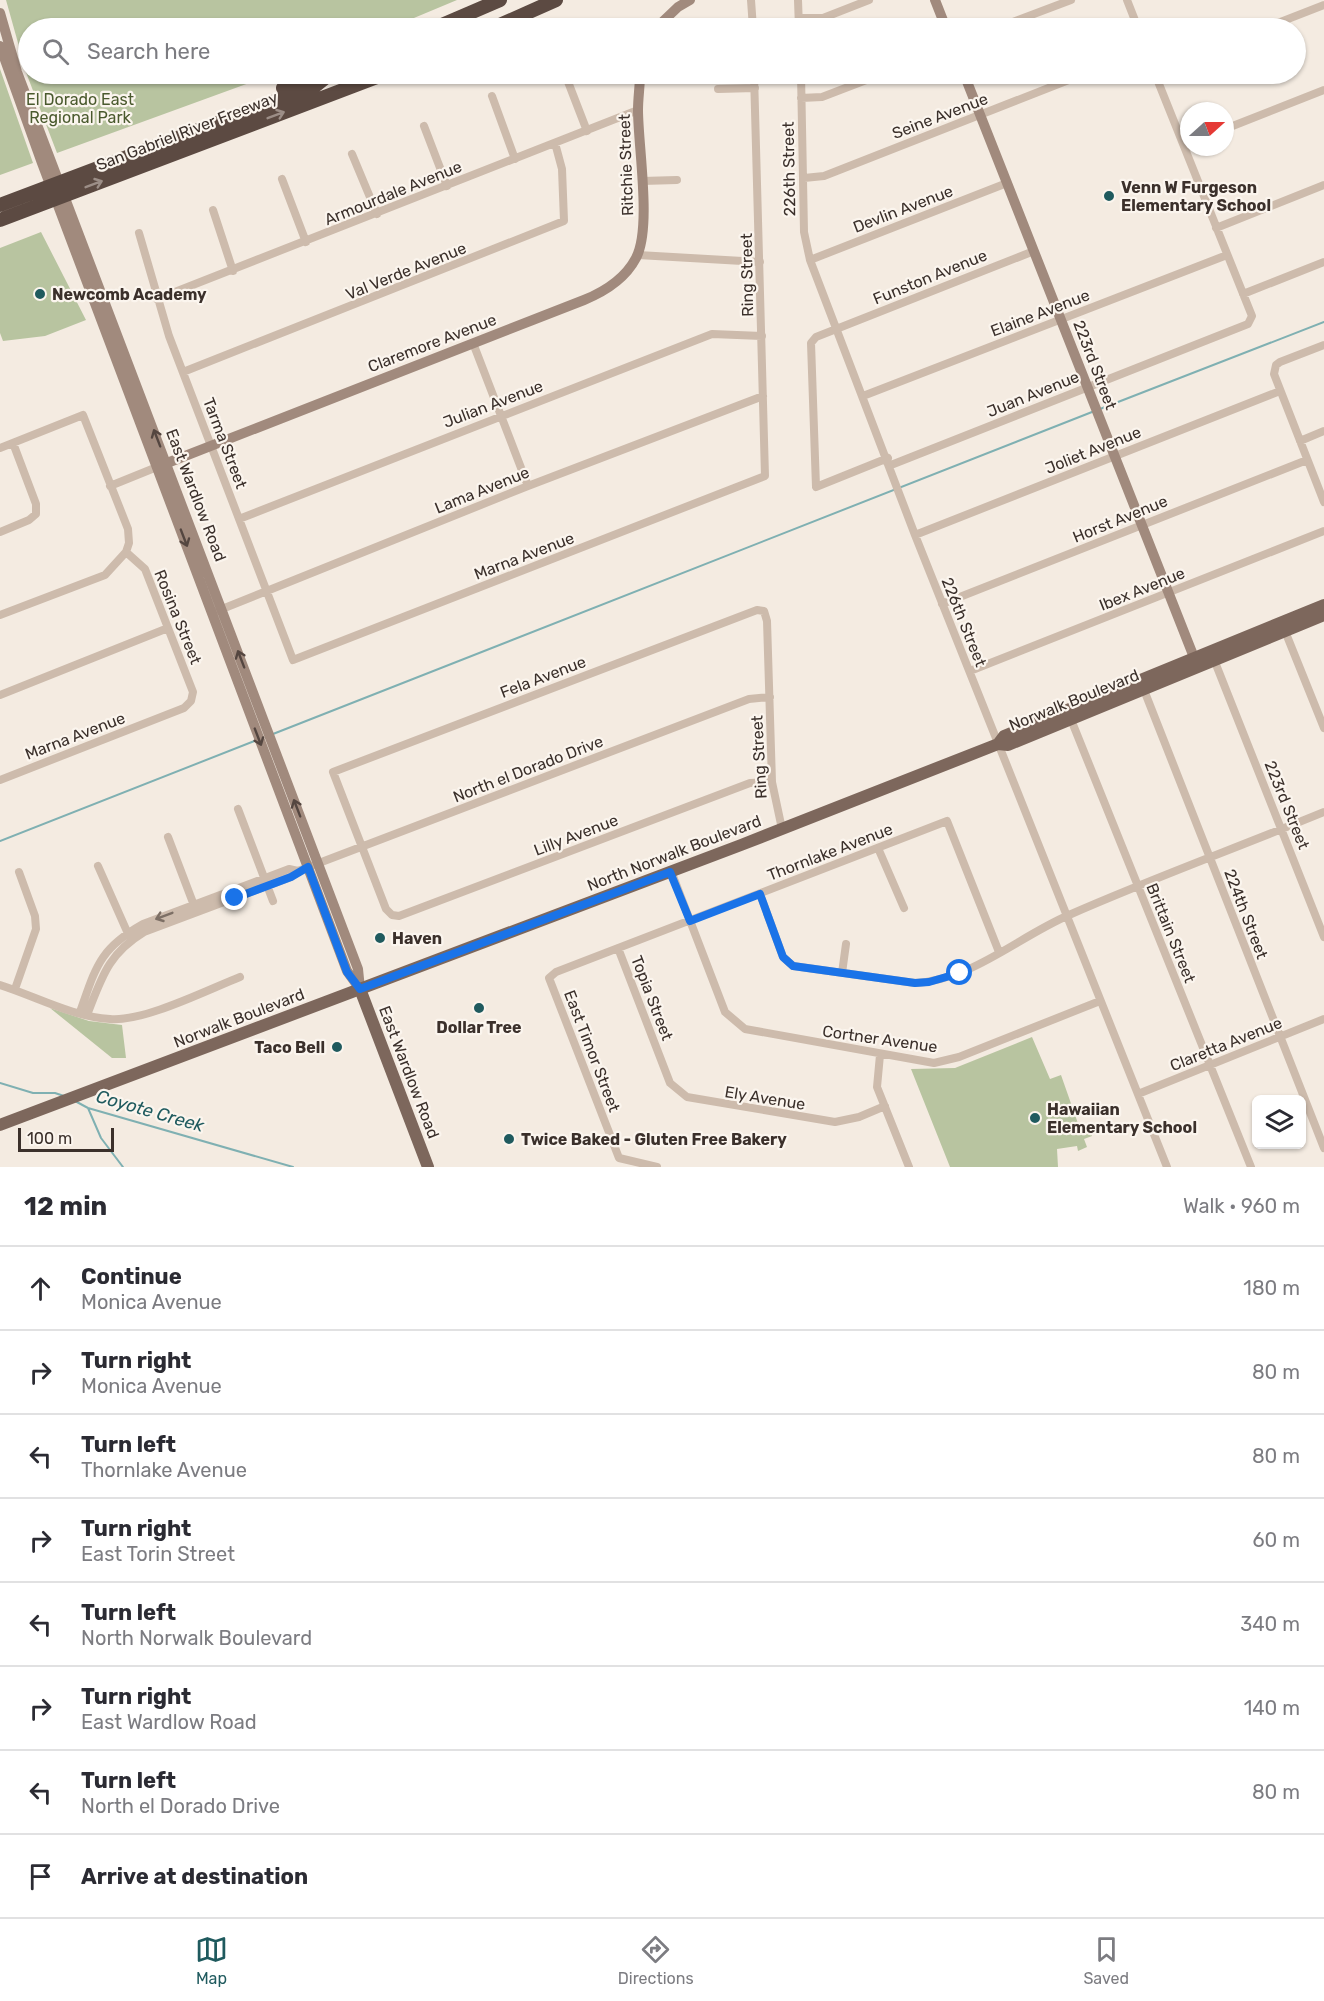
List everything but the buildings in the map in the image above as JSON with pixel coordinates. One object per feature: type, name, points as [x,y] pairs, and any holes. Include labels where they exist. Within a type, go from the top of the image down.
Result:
[{"type":"highway","points":[[458,18],[500,0]]},
{"type":"highway","points":[[516,18],[556,0]]},
{"type":"highway","name":"San Gabriel River Freeway","points":[[0,195],[294,84]]},
{"type":"highway","points":[[0,205],[318,84]]},
{"type":"highway","name":"San Gabriel River Freeway","points":[[0,220],[360,84]]},
{"type":"main road","name":"Norwalk Boulevard","points":[[998,744],[1008,746],[1069,715],[1196,663],[1324,605]]},
{"type":"main road","name":"Norwalk Boulevard","points":[[1212,656],[1324,615]]},
{"type":"main road","name":"Norwalk Boulevard","points":[[1069,715],[1144,690],[1196,663]]},
{"type":"main road","name":"North Norwalk Boulevard","points":[[360,989],[782,829],[998,744]]},
{"type":"main road","name":"Norwalk Boulevard","points":[[2,1124],[360,989]]},
{"type":"main road","name":"East Wardlow Road","points":[[360,989],[428,1167]]},
{"type":"street","points":[[666,18],[690,0]]},
{"type":"street","points":[[751,0],[752,18]]},
{"type":"street","points":[[798,0],[799,18],[823,18],[869,0]]},
{"type":"street","points":[[935,0],[942,18]]},
{"type":"street","points":[[1024,18],[1071,0]]},
{"type":"street","points":[[1127,0],[1134,18]]},
{"type":"street","points":[[1291,18],[1324,5]]},
{"type":"street","name":"East Wardlow Road","points":[[0,13],[18,75]]},
{"type":"street","name":"East Wardlow Road","points":[[0,46],[66,213],[272,756],[308,867],[347,972],[360,989]]},
{"type":"street","name":"East Wardlow Road","points":[[21,84],[46,162]]},
{"type":"street","points":[[569,84],[587,131]]},
{"type":"street","name":"Ritchie Street","points":[[638,255],[643,226],[638,110],[639,84]]},
{"type":"street","name":"Ring Street","points":[[755,84],[765,476]]},
{"type":"street","name":"226th Street","points":[[801,84],[804,232],[810,260],[915,535],[1167,1167]]},
{"type":"street","points":[[801,98],[822,97],[856,84]]},
{"type":"street","name":"223rd Street","points":[[968,84],[1196,663]]},
{"type":"street","name":"Seine Avenue","points":[[804,178],[824,176],[1058,84]]},
{"type":"street","points":[[1159,84],[1180,131]]},
{"type":"street","points":[[718,89],[755,88]]},
{"type":"street","points":[[1234,125],[1324,90]]},
{"type":"street","points":[[492,96],[515,159]]},
{"type":"street","name":"Armourdale Avenue","points":[[158,299],[638,110]]},
{"type":"street","points":[[424,126],[447,186]]},
{"type":"street","name":"Val Verde Avenue","points":[[183,372],[564,221],[562,170],[555,144]]},
{"type":"street","points":[[352,154],[377,214]]},
{"type":"street","points":[[1190,156],[1243,294],[1324,262]]},
{"type":"street","points":[[282,179],[306,242]]},
{"type":"street","points":[[642,182],[677,180]]},
{"type":"street","name":"Devlin Avenue","points":[[810,260],[1007,183]]},
{"type":"street","points":[[1216,228],[1324,185]]},
{"type":"street","points":[[213,210],[233,271]]},
{"type":"street","name":"Tarma Street","points":[[139,233],[158,299],[183,372],[293,660]]},
{"type":"street","name":"Funston Avenue","points":[[889,462],[816,487],[811,343],[816,337],[1034,251]]},
{"type":"street","points":[[638,255],[760,262]]},
{"type":"street","name":"Claremore Avenue","points":[[110,486],[601,293],[627,271],[638,255]]},
{"type":"street","name":"Elaine Avenue","points":[[863,396],[1227,255]]},
{"type":"street","name":"Juan Avenue","points":[[889,462],[1248,324],[1252,316],[1243,294]]},
{"type":"street","name":"Julian Avenue","points":[[239,519],[712,334],[762,336]]},
{"type":"street","points":[[473,343],[528,486]]},
{"type":"street","points":[[1324,345],[1280,362],[1275,369],[1280,391],[1324,502]]},
{"type":"street","name":"Joliet Avenue","points":[[915,535],[1280,391]]},
{"type":"street","name":"Lama Avenue","points":[[217,611],[528,486],[763,396]]},
{"type":"street","points":[[0,448],[83,415],[128,529],[129,543],[126,552],[105,575],[0,615]]},
{"type":"street","points":[[1300,441],[1324,431]]},
{"type":"street","points":[[0,532],[29,520],[36,514],[36,504],[13,443]]},
{"type":"street","name":"Horst Avenue","points":[[942,603],[1307,460]]},
{"type":"street","name":"Marna Avenue","points":[[293,660],[765,476]]},
{"type":"street","name":"Ibex Avenue","points":[[970,671],[1324,531]]},
{"type":"street","name":"Rosina Street","points":[[126,552],[144,569],[193,692],[192,701]]},
{"type":"street","name":"Fela Avenue","points":[[362,847],[333,772],[757,610],[764,611]]},
{"type":"street","name":"Ring Street","points":[[764,611],[770,698],[772,782],[782,829]]},
{"type":"street","points":[[0,695],[168,628]]},
{"type":"street","points":[[1285,631],[1324,728]]},
{"type":"street","name":"223rd Street","points":[[1212,656],[1324,937]]},
{"type":"street","name":"224th Street","points":[[1144,690],[1324,1148]]},
{"type":"street","name":"North el Dorado Drive","points":[[83,1013],[105,970],[129,936],[142,924],[234,894],[265,882],[289,869],[308,867],[362,847],[749,699],[770,698]]},
{"type":"street","name":"Marna Avenue","points":[[0,780],[184,708],[192,701]]},
{"type":"street","name":"Brittain Street","points":[[1069,715],[1251,1167]]},
{"type":"street","name":"Lilly Avenue","points":[[362,847],[386,909],[392,915],[399,916],[750,783],[772,782]]},
{"type":"street","points":[[238,809],[273,901]]},
{"type":"street","points":[[760,894],[783,957],[793,966],[915,983],[929,982],[960,973],[1066,916],[1324,812]]},
{"type":"street","name":"Thornlake Avenue","points":[[556,972],[947,821],[999,952]]},
{"type":"street","points":[[168,837],[195,908]]},
{"type":"street","points":[[878,848],[904,908]]},
{"type":"street","points":[[98,866],[129,936]]},
{"type":"street","points":[[15,989],[36,929],[35,916],[19,872]]},
{"type":"street","points":[[670,872],[690,921]]},
{"type":"street","name":"Cortner Avenue","points":[[690,921],[724,1012],[745,1029],[934,1063],[951,1060],[1101,1001]]},
{"type":"street","name":"North el Dorado Drive","points":[[83,1013],[96,967],[117,940],[129,936]]},
{"type":"street","points":[[842,973],[846,944]]},
{"type":"street","name":"Topia Street","points":[[618,948],[660,1058]]},
{"type":"street","points":[[96,967],[105,970]]},
{"type":"street","name":"East Timor Street","points":[[556,972],[549,978],[619,1158],[657,1167]]},
{"type":"street","points":[[0,985],[110,1020],[145,1014],[240,977]]},
{"type":"street","name":"Claretta Avenue","points":[[1138,1094],[1324,1019]]},
{"type":"street","points":[[880,1055],[877,1087],[909,1167]]},
{"type":"street","name":"Ely Avenue","points":[[660,1058],[670,1083],[687,1097],[710,1102],[835,1122],[859,1117],[885,1106]]},
{"type":"green space","name":"El Dorado East Regional Park","points":[[6,0],[457,0],[414,18],[18,18],[18,43]]},
{"type":"green space","name":"El Dorado East Regional Park","points":[[0,69],[33,163],[0,175]]},
{"type":"green space","name":"El Dorado East Regional Park","points":[[30,84],[247,84],[57,153]]},
{"type":"green space","points":[[41,232],[86,320],[45,336],[3,341],[0,333],[0,248]]},
{"type":"green space","points":[[50,1008],[89,1021],[122,1025],[126,1058],[112,1058]]},
{"type":"green space","name":"Hawaiian Elementary School","points":[[1032,1037],[1050,1079],[1061,1075],[1081,1132],[1089,1129],[1092,1136],[1084,1139],[1087,1147],[1078,1151],[1077,1146],[1057,1149],[1058,1167],[950,1167],[911,1069],[955,1068]]},
{"type":"waterway","points":[[1100,409],[1324,322]]},
{"type":"waterway","points":[[273,734],[1092,412]]},
{"type":"waterway","points":[[0,841],[257,740]]},
{"type":"waterway","name":"Coyote Creek","points":[[0,1083],[33,1093],[55,1093],[64,1096]]},
{"type":"waterway","name":"Coyote Creek","points":[[75,1101],[88,1108],[293,1167]]},
{"type":"waterway","points":[[88,1108],[101,1138],[123,1167]]},
{"type":"place","name":"Venn W Furgeson Elementary School","points":[[1109,196]]},
{"type":"place","name":"Newcomb Academy","points":[[40,294]]},
{"type":"place","name":"Haven","points":[[380,938]]},
{"type":"place","name":"Dollar Tree","points":[[479,1008]]},
{"type":"place","name":"Taco Bell","points":[[337,1047]]},
{"type":"place","name":"Hawaiian Elementary School","points":[[1035,1118]]},
{"type":"place","name":"Twice Baked - Gluten Free Bakery","points":[[509,1139]]},
{"type":"route","points":[[235,898],[291,877],[308,867],[347,972],[360,989],[670,872],[690,921],[760,894],[783,957],[793,966],[915,983],[945,979],[960,973]]}]
